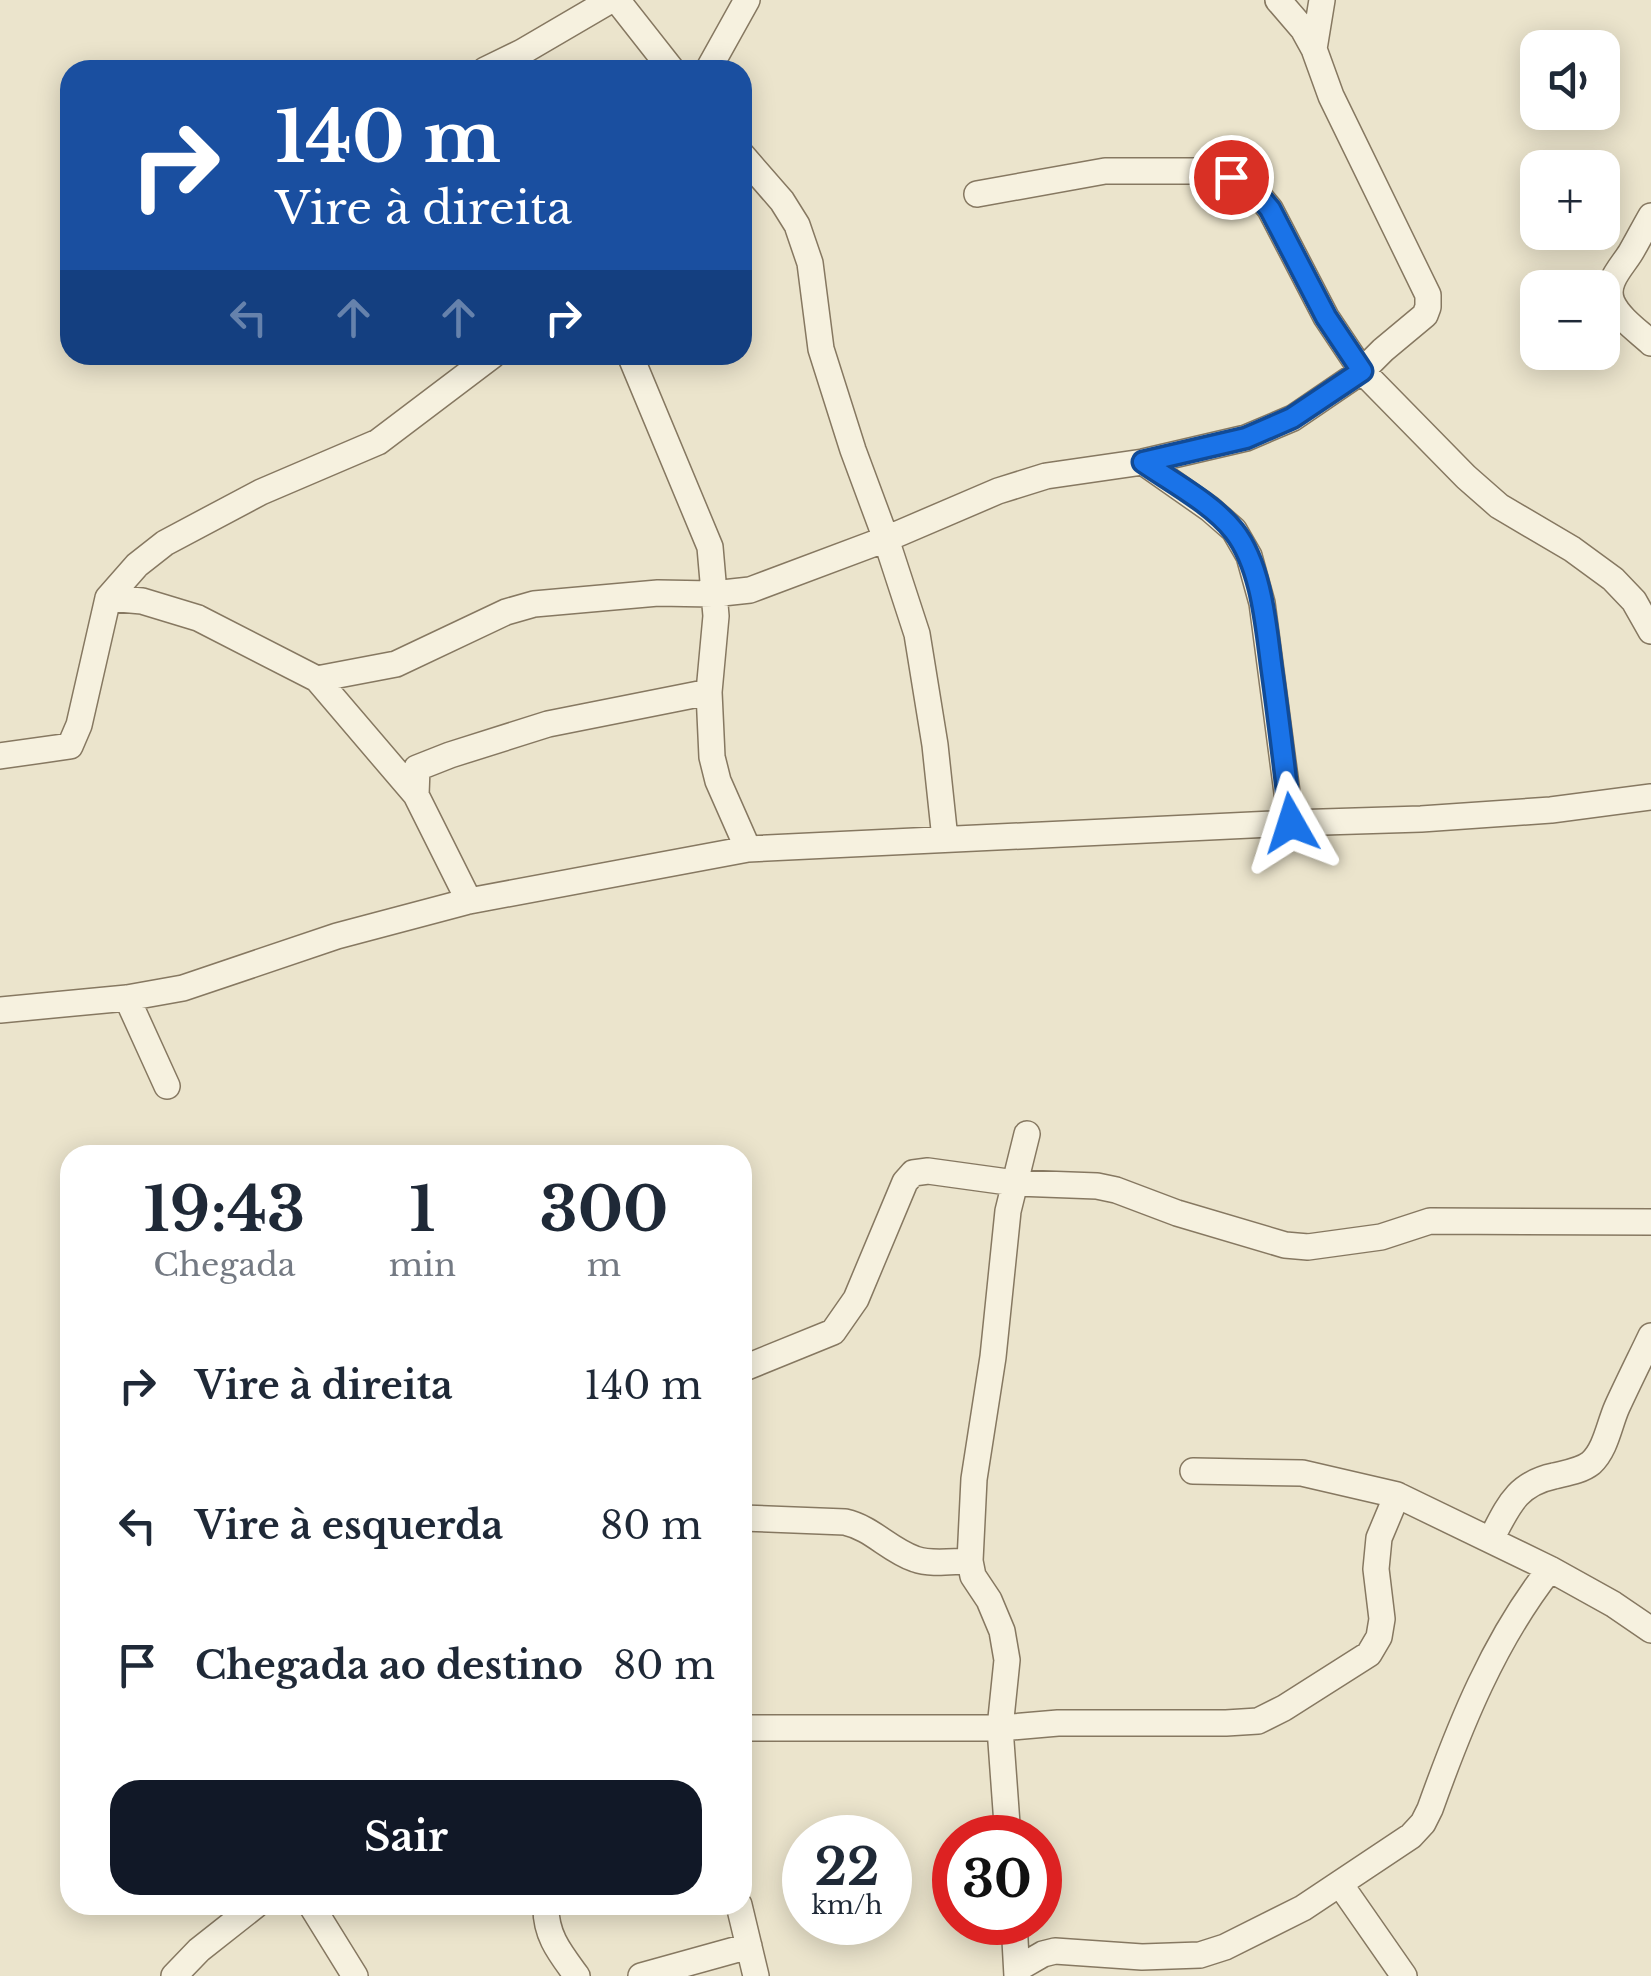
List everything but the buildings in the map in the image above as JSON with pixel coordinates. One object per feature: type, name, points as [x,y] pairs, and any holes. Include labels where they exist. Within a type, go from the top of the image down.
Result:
[{"type":"street","points":[[505,60],[614,0],[664,60]]},
{"type":"street","points":[[714,60],[747,0]]},
{"type":"street","points":[[316,679],[396,664],[506,612],[534,604],[750,590],[886,540],[998,491],[1046,476],[1143,462],[1246,438],[1292,418],[1362,371],[1426,315],[1428,295],[1330,96],[1314,48],[1278,0]]},
{"type":"street","points":[[1314,48],[1322,0]]},
{"type":"street","points":[[752,166],[797,225],[810,264],[822,349],[917,634],[936,745],[945,838]]},
{"type":"street","points":[[977,194],[1105,170],[1202,171],[1231,177],[1254,190],[1270,209],[1326,317],[1362,371],[1466,478],[1499,506],[1572,549],[1613,579],[1634,601],[1651,631]]},
{"type":"street","points":[[1651,216],[1614,276],[1610,290],[1612,304],[1651,343]]},
{"type":"street","points":[[0,756],[70,746],[75,739],[108,598],[124,578],[165,543],[261,492],[378,442],[479,365]]},
{"type":"street","points":[[634,365],[710,547],[716,616],[710,692],[712,757],[748,850]]},
{"type":"street","points":[[1143,462],[1210,508],[1234,530],[1249,556],[1262,603],[1291,823]]},
{"type":"street","points":[[108,598],[142,601],[198,618],[316,679],[416,795],[469,901]]},
{"type":"street","points":[[416,795],[416,768],[450,755],[548,724],[710,692]]},
{"type":"street","points":[[0,1010],[127,998],[184,988],[337,936],[469,901],[748,850],[1421,819],[1532,811],[1651,796]]},
{"type":"street","points":[[127,998],[167,1086]]},
{"type":"street","points":[[1006,1815],[1000,1728],[1007,1660],[1002,1631],[973,1576],[970,1561],[974,1479],[993,1357],[1008,1211],[1028,1134]]},
{"type":"street","points":[[752,1365],[833,1332],[856,1299],[904,1182],[913,1173],[928,1171],[1015,1183],[1096,1186],[1285,1245],[1308,1247],[1381,1237],[1430,1221],[1651,1222]]},
{"type":"street","points":[[1491,1539],[1509,1504],[1522,1489],[1538,1479],[1580,1470],[1592,1462],[1651,1336]]},
{"type":"street","points":[[1193,1471],[1302,1473],[1396,1495],[1550,1569],[1651,1630]]},
{"type":"street","points":[[752,1728],[1000,1728],[1258,1721],[1369,1654],[1382,1619],[1376,1569],[1379,1538],[1396,1495]]},
{"type":"street","points":[[752,1518],[845,1522],[859,1525],[922,1562],[970,1561]]},
{"type":"street","points":[[1017,1972],[1055,1950],[1205,1965],[1225,1947],[1340,1884],[1410,1836],[1423,1823],[1489,1663],[1524,1602],[1550,1569]]},
{"type":"street","points":[[1340,1884],[1404,1976]]},
{"type":"street","points":[[174,1976],[199,1950],[243,1915]]},
{"type":"street","points":[[317,1915],[355,1976]]},
{"type":"street","points":[[546,1915],[552,1941],[576,1976]]},
{"type":"street","points":[[742,1915],[756,1976]]},
{"type":"street","points":[[1015,1945],[1017,1972]]},
{"type":"street","points":[[641,1976],[749,1946]]},
{"type":"route","points":[[1231,177],[1254,190],[1270,209],[1326,317],[1362,371],[1292,418],[1246,438],[1143,462],[1210,508],[1234,530],[1249,556],[1262,603],[1291,823]]}]
